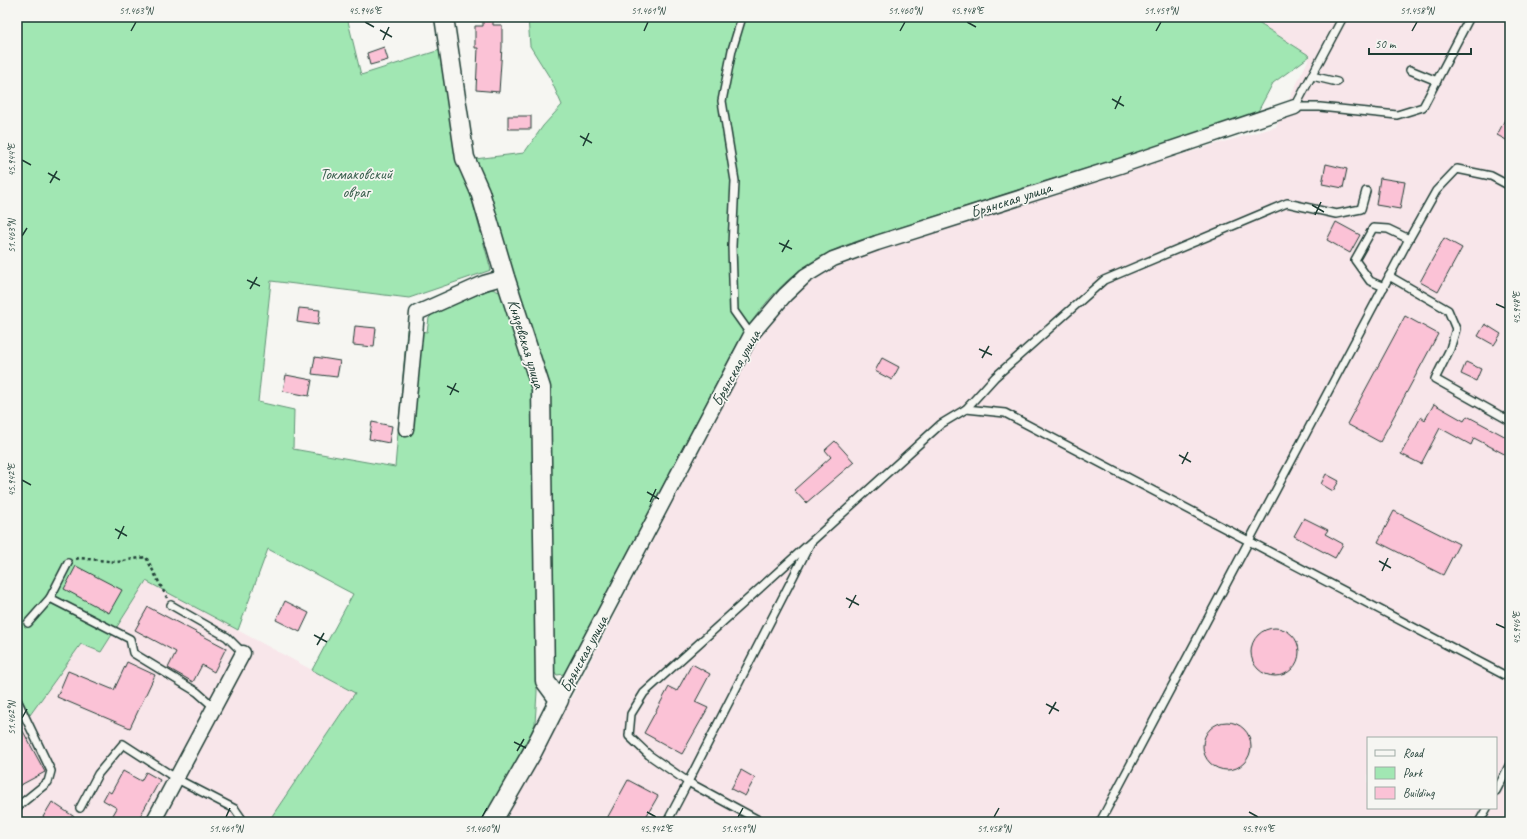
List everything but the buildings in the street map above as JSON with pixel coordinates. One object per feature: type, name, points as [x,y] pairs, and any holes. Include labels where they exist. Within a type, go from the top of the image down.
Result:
[{"type":"street","name":"Князевская улица","points":[[444,17],[465,158],[480,192],[505,277],[541,388],[544,681],[559,700]]},
{"type":"street","name":"Брянская улица","points":[[492,822],[533,751],[751,335],[784,295],[805,276],[833,259],[877,243],[1120,166],[1295,107]]},
{"type":"street","points":[[406,429],[417,313],[484,283],[505,277]]},
{"type":"street","points":[[153,822],[243,653]]},
{"type":"lane","points":[[742,17],[732,50],[722,101],[735,181],[732,246],[734,311],[751,335]]},
{"type":"lane","points":[[1343,17],[1295,107],[1320,107],[1397,115],[1423,107],[1470,17]]},
{"type":"lane","points":[[1410,70],[1437,81]]},
{"type":"lane","points":[[1312,76],[1337,82]]},
{"type":"lane","points":[[1100,822],[1409,239],[1436,191],[1457,169],[1491,176],[1510,186]]},
{"type":"lane","points":[[762,822],[688,782],[649,755],[629,736],[631,714],[644,693],[941,424],[966,409],[995,377],[1104,280],[1287,203],[1336,214],[1361,209],[1366,191]]},
{"type":"lane","points":[[1384,287],[1370,281],[1355,260],[1372,228],[1388,229],[1409,239]]},
{"type":"lane","points":[[1390,276],[1448,310],[1456,328],[1450,349],[1435,379],[1510,422]]},
{"type":"lane","points":[[966,409],[1005,413],[1510,678]]},
{"type":"lane","points":[[667,822],[811,542]]},
{"type":"lane","points":[[28,623],[50,598],[68,563]]},
{"type":"lane","points":[[50,598],[130,639],[133,652],[197,692],[214,708]]},
{"type":"lane","points":[[171,605],[227,637],[243,653]]},
{"type":"lane","points":[[17,700],[51,771],[48,782],[17,807]]},
{"type":"lane","points":[[80,808],[98,774],[123,744],[177,779],[235,808],[244,822]]},
{"type":"lane","points":[[1497,789],[1510,764]]},
{"type":"lane","points":[[1479,822],[1486,809]]},
{"type":"path","points":[[68,563],[79,558],[117,562],[146,557],[171,605]]},
{"type":"shaded area","points":[[1249,17],[1510,17],[1510,822],[501,822],[569,702],[757,340],[771,320],[811,281],[836,267],[873,252],[1216,144],[1276,127],[1310,56]]},
{"type":"shaded area","points":[[146,581],[355,693],[268,822],[17,822],[17,690],[30,715],[81,644],[101,652]]},
{"type":"green space","name":"Токмаковский овраг","points":[[17,17],[347,17],[361,75],[440,50],[461,160],[491,270],[409,298],[271,281],[258,402],[294,410],[293,449],[395,467],[407,329],[427,332],[429,318],[437,310],[492,289],[502,293],[535,389],[537,692],[535,724],[532,731],[494,802],[481,822],[268,822],[355,693],[312,670],[353,594],[268,549],[238,630],[146,581],[101,652],[81,644],[30,715],[17,690]]},
{"type":"green space","points":[[528,17],[1249,17],[1310,56],[1273,83],[1256,115],[835,249],[816,259],[790,278],[768,300],[740,339],[564,674],[557,675],[551,667],[548,386],[475,159],[524,153],[543,126],[562,105],[550,78],[530,46]]}]
